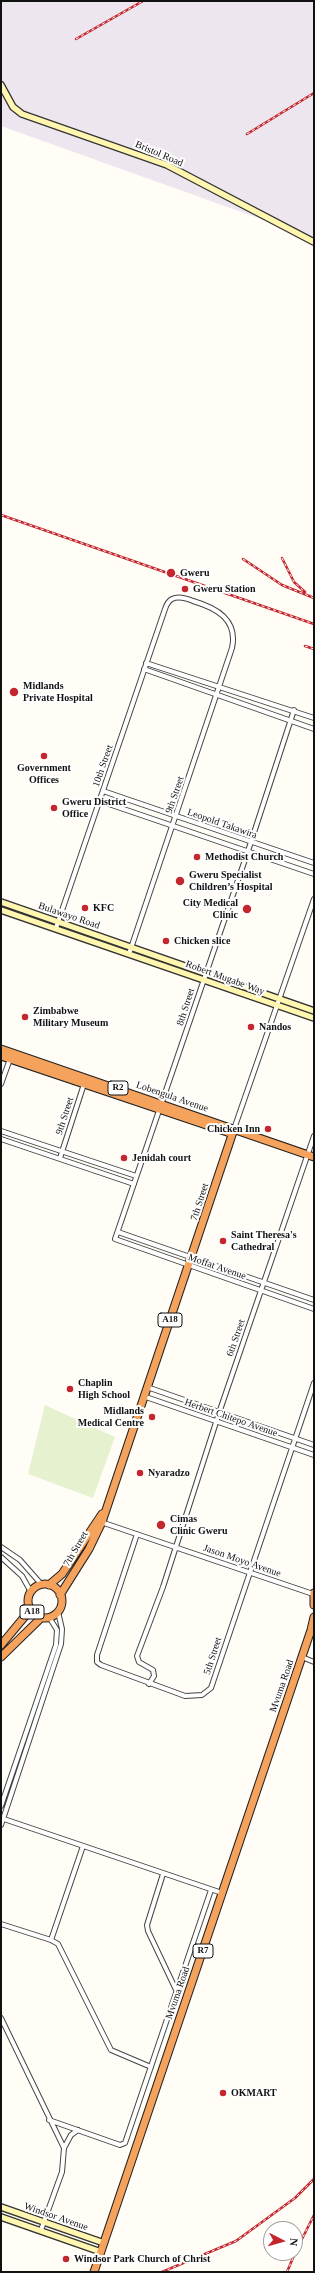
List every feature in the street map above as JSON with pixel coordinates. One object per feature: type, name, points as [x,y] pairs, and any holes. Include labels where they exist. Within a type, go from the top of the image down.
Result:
[{"type":"highway","name":"Lobengula Avenue","points":[[1,1049],[11,1056],[309,1157],[314,1162]]},
{"type":"highway","name":"Lobengula Avenue","points":[[1,1056],[11,1056]]},
{"type":"highway","name":"7th Street","points":[[60,1595],[85,1556],[105,1511],[234,1131]]},
{"type":"highway","name":"7th Street","points":[[45,1585],[62,1574],[100,1521]]},
{"type":"highway","name":"A18","points":[[1,1644],[26,1615],[29,1608],[29,1597],[31,1592],[45,1585]]},
{"type":"highway","points":[[45,1585],[54,1587],[60,1595]]},
{"type":"highway","points":[[314,1594],[314,1605]]},
{"type":"highway","name":"A18","points":[[29,1608],[36,1616],[41,1618],[49,1618],[58,1612],[61,1606],[60,1595]]},
{"type":"highway","name":"Mvuma Road","points":[[94,2272],[302,1657],[313,1629],[314,1617]]},
{"type":"highway","name":"A18","points":[[1,1656],[41,1618]]},
{"type":"street","name":"Bristol Road","points":[[1,85],[13,107],[22,114],[167,165],[314,242]]},
{"type":"street","name":"10th Street","points":[[56,928],[146,663],[169,601],[178,598],[213,607],[224,617],[231,628],[234,642]]},
{"type":"street","name":"9th Street","points":[[129,954],[234,642]]},
{"type":"street","points":[[146,663],[294,710],[314,718]]},
{"type":"street","points":[[144,669],[314,729]]},
{"type":"street","name":"8th Street","points":[[115,1239],[248,851],[294,710]]},
{"type":"street","name":"Leopold Takawira","points":[[103,791],[314,863]]},
{"type":"street","name":"Leopold Takawira","points":[[100,801],[314,874]]},
{"type":"street","name":"7th Street","points":[[234,1131],[314,899]]},
{"type":"street","name":"Bulawayo Road","points":[[1,902],[132,947]]},
{"type":"street","name":"Bulawayo Road","points":[[1,910],[129,954]]},
{"type":"street","name":"Robert Mugabe Way","points":[[132,947],[277,1006],[314,1018]]},
{"type":"street","name":"Robert Mugabe Way","points":[[129,954],[280,999],[314,1011]]},
{"type":"street","points":[[1,1084],[11,1056]]},
{"type":"street","name":"9th Street","points":[[60,1158],[85,1080]]},
{"type":"street","points":[[1,1131],[136,1176]]},
{"type":"street","name":"6th Street","points":[[149,1684],[154,1676],[153,1670],[139,1662],[136,1658],[175,1547],[260,1291],[309,1157],[314,1136]]},
{"type":"street","points":[[1,1139],[134,1184]]},
{"type":"street","points":[[22,1146],[25,1139]]},
{"type":"street","name":"Moffat Avenue","points":[[118,1232],[314,1300]]},
{"type":"street","name":"Moffat Avenue","points":[[115,1239],[314,1309]]},
{"type":"street","name":"5th Street","points":[[136,1534],[99,1649],[97,1662],[149,1684],[185,1696],[195,1697],[207,1693],[211,1688],[294,1438],[314,1383]]},
{"type":"street","name":"Herbert Chitepo Avenue","points":[[146,1387],[314,1446]]},
{"type":"street","name":"Herbert Chitepo Avenue","points":[[144,1396],[314,1455]]},
{"type":"street","name":"Jason Moyo Avenue","points":[[100,1521],[314,1594]]},
{"type":"street","points":[[1,1547],[20,1560],[45,1585]]},
{"type":"street","points":[[1,1557],[22,1576],[31,1592]]},
{"type":"street","points":[[1,1824],[61,1644],[62,1629],[58,1612]]},
{"type":"street","points":[[1,1806],[56,1645],[57,1630],[49,1618]]},
{"type":"street","points":[[57,1630],[62,1629]]},
{"type":"street","points":[[302,1657],[314,1662]]},
{"type":"street","points":[[42,1683],[47,1684]]},
{"type":"street","points":[[2,1818],[163,1874],[223,1893]]},
{"type":"street","points":[[51,1940],[83,1846]]},
{"type":"street","points":[[163,1874],[147,1925],[148,1932],[177,1992]]},
{"type":"street","points":[[49,2120],[120,2145],[125,2143],[211,1890]]},
{"type":"street","points":[[1,1924],[51,1940],[60,1948],[111,2050],[151,2067]]},
{"type":"street","points":[[1,2018],[49,2120],[64,2148]]},
{"type":"street","points":[[41,2230],[62,2172],[64,2148],[71,2135],[78,2130]]},
{"type":"street","name":"Windsor Avenue","points":[[1,2207],[104,2243]]},
{"type":"street","name":"Windsor Avenue","points":[[1,2217],[101,2252]]},
{"type":"shaded area","points":[[1,1],[314,1],[314,238],[1,126]]},
{"type":"green space","points":[[45,1405],[115,1437],[93,1498],[28,1474]]},
{"type":"railway","points":[[76,39],[143,1]]},
{"type":"railway","points":[[247,134],[314,93]]},
{"type":"railway","points":[[1,515],[314,624]]},
{"type":"railway","points":[[282,558],[294,582],[305,592]]},
{"type":"railway","points":[[243,559],[282,585],[314,598]]},
{"type":"railway","points":[[305,646],[314,649]]},
{"type":"railway","points":[[162,2272],[236,2241],[295,2198],[314,2179]]},
{"type":"railway","points":[[303,2237],[314,2215]]},
{"type":"railway","points":[[287,2272],[292,2261]]},
{"type":"place","name":"Gweru","points":[[171,573]]},
{"type":"place","name":"Gweru Station","points":[[185,589]]},
{"type":"place","name":"Midlands Private Hospital","points":[[14,692]]},
{"type":"place","name":"Government Offices","points":[[44,756]]},
{"type":"place","name":"Gweru District Office","points":[[54,808]]},
{"type":"place","name":"Methodist Church","points":[[197,857]]},
{"type":"place","name":"Gweru Specialist Children’s Hospital","points":[[180,881]]},
{"type":"place","name":"KFC","points":[[85,908]]},
{"type":"place","name":"City Medical Clinic","points":[[247,909]]},
{"type":"place","name":"Chicken slice","points":[[166,941]]},
{"type":"place","name":"Zimbabwe Military Museum","points":[[25,1017]]},
{"type":"place","name":"Nandos","points":[[251,1027]]},
{"type":"place","name":"Chicken Inn","points":[[268,1129]]},
{"type":"place","name":"Jenidah court","points":[[124,1158]]},
{"type":"place","name":"Saint Theresa's Cathedral","points":[[223,1241]]},
{"type":"place","name":"Chaplin High School","points":[[70,1389]]},
{"type":"place","name":"Midlands Medical Centre","points":[[152,1417]]},
{"type":"place","name":"Nyaradzo","points":[[140,1473]]},
{"type":"place","name":"Cimas Clinic Gweru","points":[[161,1525]]},
{"type":"place","name":"OKMART","points":[[223,2093]]},
{"type":"place","name":"Windsor Park Church of Christ","points":[[66,2259]]}]
